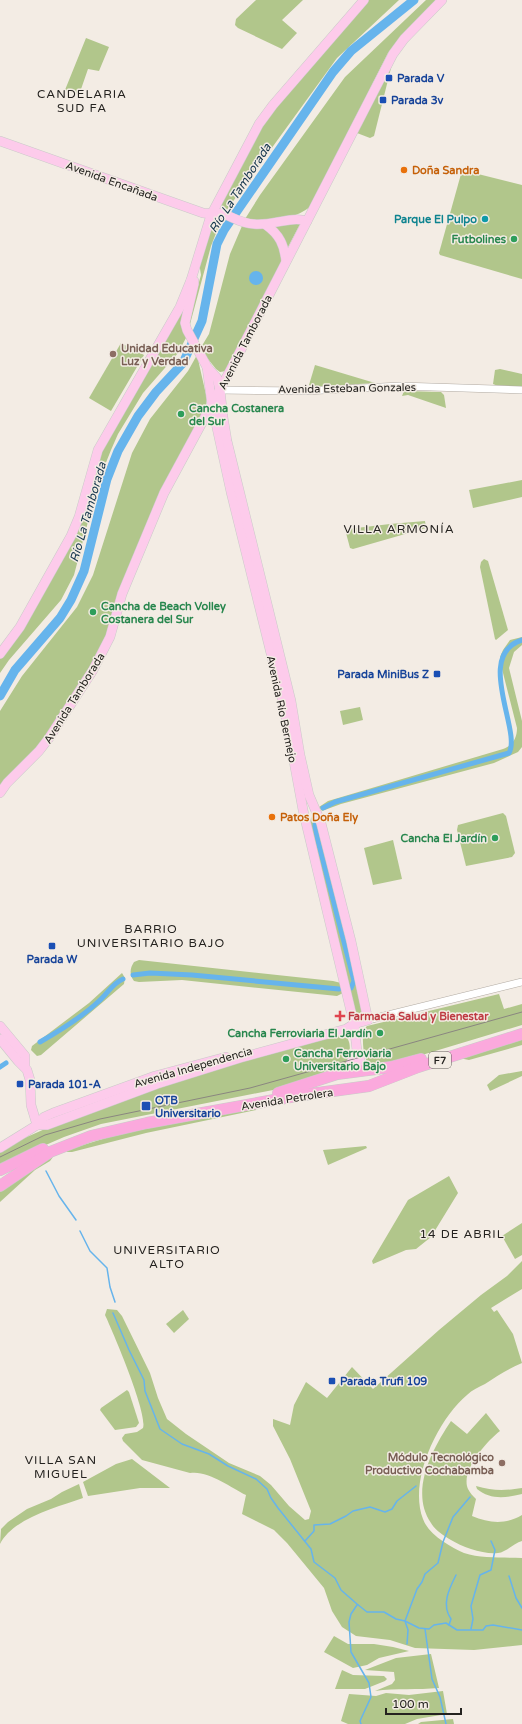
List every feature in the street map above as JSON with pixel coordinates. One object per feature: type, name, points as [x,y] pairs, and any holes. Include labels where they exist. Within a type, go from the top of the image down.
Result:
[{"type":"highway","name":"F7","points":[[346,1073],[402,1064],[522,1027]]},
{"type":"highway","name":"Avenida Petrolera","points":[[0,1186],[50,1152],[91,1136],[147,1123],[296,1096],[369,1086],[418,1067],[522,1034]]},
{"type":"highway","points":[[346,1073],[342,1082],[344,1085],[354,1088],[363,1081],[361,1070]]},
{"type":"highway","name":"Avenida Petrolera","points":[[0,1170],[55,1144],[99,1128],[276,1093],[346,1073]]},
{"type":"main road","points":[[0,654],[20,627],[71,536],[79,517],[98,450],[180,307],[191,280],[211,215],[259,124],[364,0]]},
{"type":"main road","name":"Avenida Tamborada","points":[[0,793],[47,742],[93,670],[110,637],[122,594],[164,493],[220,390],[396,49],[442,0]]},
{"type":"main road","name":"Avenida Encañada","points":[[0,141],[194,211],[211,215],[218,213],[224,214],[243,222],[266,225]]},
{"type":"main road","points":[[266,225],[298,219],[307,221]]},
{"type":"main road","points":[[266,225],[277,233],[281,239],[284,246],[286,261]]},
{"type":"main road","name":"Avenida Río Bermejo","points":[[191,280],[194,284],[186,319],[187,330],[207,367],[217,378],[227,441],[291,701],[300,755],[309,795],[322,823],[351,941],[368,1020]]},
{"type":"main road","name":"Avenida Río Bermejo","points":[[207,367],[212,405],[283,702],[303,810],[354,1024],[356,1051],[360,1058],[361,1070]]},
{"type":"main road","name":"Avenida Independencia","points":[[0,1148],[37,1125],[44,1117],[155,1076],[346,1023],[354,1024],[368,1020]]},
{"type":"main road","points":[[0,1026],[25,1056],[25,1066]]},
{"type":"main road","points":[[0,1039],[18,1061],[25,1066],[30,1075],[31,1105],[37,1125]]},
{"type":"main road","name":"Avenida Río Bermejo","points":[[346,1073],[356,1051]]},
{"type":"street","name":"Avenida Esteban Gonzales","points":[[220,390],[305,391],[400,386],[522,390]]},
{"type":"street","name":"Avenida Independencia","points":[[368,1020],[522,982]]},
{"type":"green space","points":[[256,0],[303,0],[282,20],[297,33],[282,49],[238,28],[235,25],[236,19]]},
{"type":"green space","points":[[369,0],[399,0],[337,58],[226,211],[221,209],[222,202],[262,125],[276,105]]},
{"type":"green space","points":[[426,0],[436,0],[401,36],[388,53],[310,207],[295,215],[279,220],[261,221],[245,219],[260,195],[345,77]]},
{"type":"green space","points":[[86,38],[109,47],[99,71],[88,69],[79,95],[65,90]]},
{"type":"green space","points":[[393,60],[374,136],[370,138],[357,133]]},
{"type":"green space","name":"Parque El Pulpo","points":[[466,171],[522,185],[522,279],[440,255],[439,253],[461,174]]},
{"type":"green space","points":[[217,217],[222,218],[211,246],[189,328],[190,314],[201,275],[199,262],[213,220]]},
{"type":"green space","points":[[297,222],[300,224],[287,249],[273,226]]},
{"type":"green space","points":[[242,226],[264,228],[276,236],[282,259],[281,264],[226,371],[220,372],[200,349],[209,334],[230,254]]},
{"type":"green space","points":[[184,307],[187,336],[178,353],[143,393],[118,434],[99,480],[74,575],[61,600],[9,660],[0,673],[0,659],[23,628],[69,545],[102,450]]},
{"type":"green space","points":[[121,343],[144,355],[111,411],[89,398]]},
{"type":"green space","points":[[197,355],[207,399],[206,405],[107,633],[89,668],[47,736],[0,787],[0,711],[22,676],[77,607],[93,575],[132,453],[150,419],[188,371]]},
{"type":"green space","points":[[315,365],[375,383],[312,387],[309,385]]},
{"type":"green space","points":[[500,369],[522,374],[522,387],[498,386],[493,384],[495,370]]},
{"type":"green space","points":[[404,391],[441,392],[444,395],[446,408],[408,395],[402,396]]},
{"type":"green space","points":[[522,480],[522,497],[473,508],[469,490]]},
{"type":"green space","points":[[425,521],[426,528],[353,549],[350,548],[346,533],[348,529]]},
{"type":"green space","points":[[484,559],[488,561],[508,630],[496,640],[480,567],[481,562]]},
{"type":"green space","points":[[522,637],[522,645],[514,652],[509,668],[522,721],[522,747],[518,752],[494,763],[341,804],[322,811],[319,807],[328,801],[503,749],[512,743],[516,735],[517,728],[500,657],[510,640]]},
{"type":"green space","points":[[360,707],[363,720],[343,725],[340,711]]},
{"type":"green space","points":[[503,813],[506,816],[515,853],[512,857],[466,866],[457,830],[458,825]]},
{"type":"green space","points":[[313,814],[318,822],[355,968],[363,1012],[360,1013],[357,1013],[355,1010],[310,821]]},
{"type":"green space","points":[[393,840],[402,879],[373,885],[364,848]]},
{"type":"green space","points":[[139,960],[333,981],[341,983],[343,993],[337,996],[182,980],[139,982],[134,981],[131,976],[131,971],[134,962]]},
{"type":"green space","points":[[122,973],[125,978],[124,984],[41,1055],[37,1056],[31,1050],[32,1046],[89,1003]]},
{"type":"green space","points":[[499,994],[504,1009],[522,1004],[522,1025],[402,1061],[369,1064],[365,1057],[363,1039],[367,1026]]},
{"type":"green space","points":[[342,1034],[346,1037],[350,1045],[348,1059],[344,1067],[273,1090],[101,1124],[64,1137],[0,1165],[0,1152],[20,1140],[54,1125],[208,1071]]},
{"type":"green space","points":[[522,1038],[522,1045],[469,1060],[459,1058]]},
{"type":"green space","points":[[522,1071],[522,1076],[490,1091],[487,1085],[499,1075]]},
{"type":"green space","points":[[255,1107],[256,1110],[146,1133],[67,1152],[67,1150],[122,1133]]},
{"type":"green space","points":[[366,1146],[367,1148],[328,1165],[323,1150]]},
{"type":"green space","points":[[53,1157],[50,1161],[35,1170],[0,1202],[0,1192],[15,1179]]},
{"type":"green space","points":[[449,1176],[458,1193],[431,1237],[416,1249],[406,1250],[373,1264],[372,1261],[408,1200]]},
{"type":"green space","points":[[522,1223],[522,1255],[515,1259],[502,1236]]},
{"type":"green space","points":[[522,1261],[522,1289],[491,1308],[494,1312],[497,1310],[513,1334],[522,1363],[507,1370],[471,1392],[456,1406],[446,1419],[428,1452],[419,1487],[419,1504],[426,1525],[434,1535],[452,1547],[471,1555],[522,1558],[522,1645],[474,1650],[415,1648],[390,1640],[356,1636],[342,1627],[332,1611],[324,1588],[287,1543],[274,1530],[242,1514],[246,1495],[219,1480],[204,1474],[190,1473],[142,1460],[123,1441],[122,1438],[125,1434],[137,1432],[143,1428],[143,1420],[129,1373],[105,1315],[107,1309],[117,1310],[122,1316],[150,1373],[167,1419],[186,1434],[229,1463],[260,1476],[271,1485],[289,1506],[305,1520],[309,1519],[311,1511],[290,1459],[273,1426],[273,1419],[290,1425],[294,1405],[306,1382],[327,1398],[352,1367],[373,1389],[439,1330],[481,1295],[507,1276]]},
{"type":"green space","points":[[183,1310],[189,1319],[174,1333],[166,1324]]},
{"type":"green space","points":[[127,1390],[139,1423],[136,1427],[115,1430],[100,1410]]},
{"type":"green space","points":[[486,1413],[500,1431],[488,1442],[476,1457],[468,1474],[468,1489],[476,1499],[472,1516],[485,1520],[503,1522],[522,1515],[522,1541],[498,1553],[487,1553],[467,1548],[443,1535],[431,1523],[425,1511],[422,1497],[426,1470],[437,1444],[451,1421],[467,1434]]},
{"type":"green space","points":[[132,1459],[170,1488],[140,1488],[88,1496],[83,1482],[116,1464]]},
{"type":"green space","points":[[79,1484],[83,1498],[25,1520],[6,1535],[0,1544],[1,1529],[8,1522],[27,1509],[51,1499]]},
{"type":"green space","points":[[476,1486],[499,1490],[522,1488],[522,1494],[498,1497],[482,1493]]},
{"type":"green space","points":[[334,1636],[348,1644],[374,1644],[409,1651],[379,1658],[367,1665],[353,1668],[324,1652]]},
{"type":"green space","points":[[431,1654],[439,1688],[375,1691],[392,1684],[395,1680],[394,1672],[365,1670],[396,1658]]},
{"type":"green space","points":[[342,1670],[353,1675],[384,1676],[387,1679],[365,1689],[335,1689]]},
{"type":"green space","points":[[443,1691],[447,1714],[417,1719],[405,1724],[348,1724],[341,1721],[349,1694],[376,1696],[386,1693],[409,1695]]},
{"type":"green space","points":[[453,1719],[454,1724],[418,1724],[421,1722]]},
{"type":"water","points":[[253,271],[259,271],[263,275],[263,281],[259,285],[253,285],[249,281],[249,275]]},
{"type":"waterway","name":"Río La Tamborada","points":[[0,696],[15,670],[60,618],[71,600],[84,571],[107,479],[118,451],[138,416],[156,392],[183,363],[202,321],[217,244],[224,230],[333,72],[351,51],[414,0]]},
{"type":"waterway","points":[[323,808],[335,802],[509,753],[511,742],[510,728],[502,694],[500,677],[502,661],[508,648],[522,640]]},
{"type":"waterway","points":[[316,815],[315,826],[318,841],[354,981],[351,988]]},
{"type":"waterway","points":[[133,975],[150,973],[192,975],[339,989]]},
{"type":"waterway","points":[[40,1042],[85,1013],[116,983],[123,979]]},
{"type":"waterway","points":[[0,1067],[6,1063]]},
{"type":"waterway","points":[[46,1171],[59,1196],[76,1220]]},
{"type":"waterway","points":[[80,1231],[90,1251],[107,1268],[110,1287],[115,1302]]},
{"type":"waterway","points":[[113,1313],[144,1380],[145,1391],[160,1429],[182,1444],[209,1454],[228,1466],[256,1479],[267,1489],[278,1508],[311,1549],[314,1562],[335,1578],[341,1590],[367,1612],[384,1612],[396,1619],[405,1621],[419,1628],[429,1629],[434,1625],[446,1623],[457,1630],[483,1630],[486,1626],[493,1625],[522,1630]]},
{"type":"waterway","points":[[305,1541],[314,1531],[314,1525],[330,1524],[353,1511],[370,1507],[385,1512],[392,1509],[397,1501],[416,1486]]},
{"type":"waterway","points":[[407,1644],[408,1630],[405,1621],[417,1589],[425,1574],[438,1563],[443,1542],[453,1517],[470,1497]]},
{"type":"waterway","points":[[471,1629],[473,1619],[471,1606],[480,1575],[491,1570],[495,1550],[491,1541]]},
{"type":"waterway","points":[[449,1625],[451,1619],[448,1614],[446,1603],[456,1575]]},
{"type":"waterway","points":[[509,1576],[516,1598],[522,1608]]},
{"type":"waterway","points":[[357,1605],[351,1614],[349,1622],[351,1652],[369,1683],[371,1697],[360,1721],[361,1724]]},
{"type":"waterway","points":[[425,1629],[432,1679],[440,1697],[446,1724]]},
{"type":"tram line","points":[[0,1157],[45,1135],[100,1119],[250,1088],[522,1012]]},
{"type":"place","name":"Parada V","points":[[389,78]]},
{"type":"place","name":"Parada 3v","points":[[383,100]]},
{"type":"place","name":"Doña Sandra","points":[[404,170]]},
{"type":"place","name":"Parque El Pulpo","points":[[485,219]]},
{"type":"place","name":"Futbolines","points":[[514,239]]},
{"type":"place","name":"Unidad Educativa Luz y Verdad","points":[[113,354]]},
{"type":"place","name":"Cancha Costanera del Sur","points":[[181,414]]},
{"type":"place","name":"Cancha de Beach Volley Costanera del Sur","points":[[93,612]]},
{"type":"place","name":"Parada MiniBus Z","points":[[437,674]]},
{"type":"place","name":"Patos Doña Ely","points":[[272,817]]},
{"type":"place","name":"Cancha El Jardín","points":[[495,838]]},
{"type":"place","name":"Parada W","points":[[52,946]]},
{"type":"place","name":"Farmacia Salud y Bienestar","points":[[340,1016]]},
{"type":"place","name":"Cancha Ferroviaria El Jardín","points":[[380,1033]]},
{"type":"place","name":"Cancha Ferroviaria Universitario Bajo","points":[[286,1059]]},
{"type":"place","name":"Parada 101-A","points":[[20,1084]]},
{"type":"place","name":"OTB Universitario","points":[[146,1106]]},
{"type":"place","name":"Parada Trufi 109","points":[[332,1381]]},
{"type":"place","name":"Módulo Tecnológico Productivo Cochabamba","points":[[502,1463]]},
{"type":"district","name":"CANDELARIA SUD FA","points":[[82,101]]},
{"type":"district","name":"VILLA ARMONÍA","points":[[399,529]]},
{"type":"district","name":"BARRIO UNIVERSITARIO BAJO","points":[[151,936]]},
{"type":"district","name":"14 DE ABRIL","points":[[462,1234]]},
{"type":"district","name":"UNIVERSITARIO ALTO","points":[[167,1257]]},
{"type":"district","name":"VILLA SAN MIGUEL","points":[[61,1467]]}]
